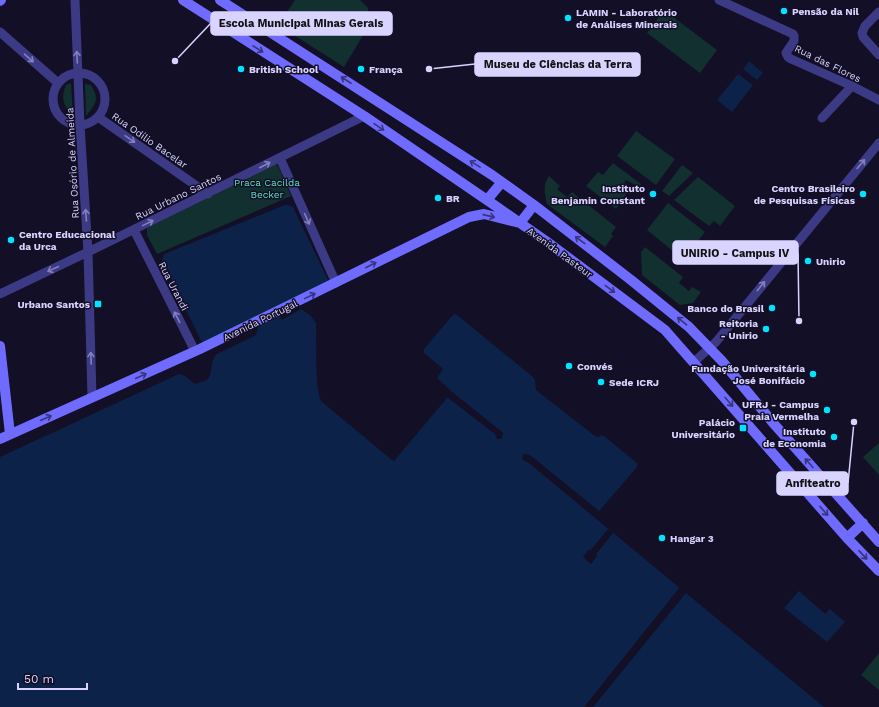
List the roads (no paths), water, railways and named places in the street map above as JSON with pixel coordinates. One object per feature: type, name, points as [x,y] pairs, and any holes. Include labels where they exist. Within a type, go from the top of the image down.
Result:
[{"type":"street","name":"Rua Osório de Almeida","points":[[75,0],[80,125],[88,252],[92,397]]},
{"type":"street","name":"Avenida Pasteur","points":[[183,0],[364,116],[488,200],[546,241],[665,330],[847,538],[879,571]]},
{"type":"street","name":"Avenida Pasteur","points":[[220,0],[502,182],[534,205],[684,322],[710,348],[774,424],[879,542]]},
{"type":"street","name":"Rua das Flores","points":[[719,0],[791,33],[794,36],[794,41],[787,50],[788,57],[879,100]]},
{"type":"street","points":[[879,12],[865,26],[862,33],[863,37],[879,55]]},
{"type":"street","points":[[0,32],[58,83]]},
{"type":"street","points":[[78,73],[87,75],[100,85],[104,92],[105,101],[103,109],[98,117],[90,123],[73,125],[60,117],[53,104],[53,97],[58,83],[67,76],[78,73]]},
{"type":"street","points":[[822,118],[852,86]]},
{"type":"street","name":"Rua Urbano Santos","points":[[0,294],[208,194],[364,116]]},
{"type":"street","name":"Rua Odílio Bacelar","points":[[98,117],[208,194]]},
{"type":"street","points":[[694,362],[710,348],[879,143]]},
{"type":"street","points":[[280,158],[333,284]]},
{"type":"street","points":[[488,200],[502,182]]},
{"type":"street","points":[[520,223],[534,205]]},
{"type":"street","name":"Avenida Portugal","points":[[0,439],[197,350],[469,217],[484,214],[520,223]]},
{"type":"street","name":"Rua Urandi","points":[[134,230],[197,350]]},
{"type":"street","points":[[0,346],[10,434]]},
{"type":"street","points":[[847,538],[863,523]]},
{"type":"water","points":[[749,61],[763,73],[757,80],[743,69]]},
{"type":"water","points":[[738,74],[753,85],[732,112],[717,100]]},
{"type":"water","points":[[285,205],[293,207],[328,280],[328,282],[276,312],[282,320],[301,309],[310,315],[316,323],[317,385],[321,401],[394,461],[452,392],[437,378],[443,369],[424,353],[424,349],[451,317],[454,314],[457,315],[533,377],[535,380],[536,390],[595,436],[604,436],[637,463],[637,467],[594,517],[824,707],[0,707],[0,457],[179,374],[185,376],[195,384],[207,380],[213,360],[217,354],[256,335],[258,328],[257,323],[202,343],[162,260],[164,254]]},
{"type":"water","points":[[799,591],[825,614],[830,609],[845,622],[827,642],[784,608]]},
{"type":"place","name":"Pensão da Nil","points":[[784,11]]},
{"type":"place","name":"LAMIN - Laboratório de Análises Minerais","points":[[568,18]]},
{"type":"place","name":"Escola Municipal Minas Gerais","points":[[175,61]]},
{"type":"place","name":"British School","points":[[241,69]]},
{"type":"place","name":"França","points":[[361,69]]},
{"type":"place","name":"Museu de Ciências da Terra","points":[[429,69]]},
{"type":"place","name":"Instituto Benjamin Constant","points":[[653,194]]},
{"type":"place","name":"Centro Brasileiro de Pesquisas Físicas","points":[[863,194]]},
{"type":"place","name":"BR","points":[[438,198]]},
{"type":"place","name":"Centro Educacional da Urca","points":[[11,240]]},
{"type":"place","name":"Unirio","points":[[808,261]]},
{"type":"place","name":"Urbano Santos","points":[[98,304]]},
{"type":"place","name":"Banco do Brasil","points":[[772,308]]},
{"type":"place","name":"UNIRIO - Campus IV","points":[[799,321]]},
{"type":"place","name":"Reitoria - Unirio","points":[[766,329]]},
{"type":"place","name":"Convés","points":[[569,366]]},
{"type":"place","name":"Fundação Universitária José Bonifácio","points":[[813,374]]},
{"type":"place","name":"Sede ICRJ","points":[[601,382]]},
{"type":"place","name":"UFRJ - Campus Praia Vermelha","points":[[827,410]]},
{"type":"place","name":"Anfiteatro","points":[[854,422]]},
{"type":"place","name":"Palácio Universitário","points":[[743,428]]},
{"type":"place","name":"Instituto de Economia","points":[[834,437]]},
{"type":"place","name":"Hangar 3","points":[[662,538]]},
{"type":"park label","name":"Praca Cacilda Becker","points":[[267,188]]}]
